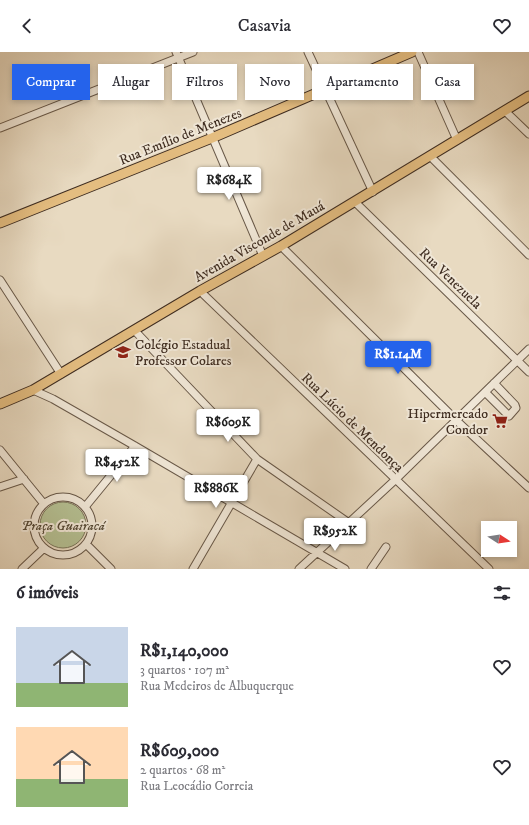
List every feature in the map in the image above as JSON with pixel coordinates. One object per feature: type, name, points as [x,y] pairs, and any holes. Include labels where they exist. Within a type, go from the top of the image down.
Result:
[{"type":"main road","name":"Rua Emílio de Menezes","points":[[385,64],[412,52]]},
{"type":"main road","name":"Rua Emílio de Menezes","points":[[0,223],[312,96]]},
{"type":"main road","name":"Avenida Visconde de Mauá","points":[[0,404],[33,390],[135,331],[200,291],[281,246],[431,157],[529,96]]},
{"type":"street","points":[[0,128],[178,55],[193,52]]},
{"type":"street","points":[[308,52],[313,64]]},
{"type":"street","points":[[418,52],[457,140]]},
{"type":"street","points":[[178,55],[263,256]]},
{"type":"street","points":[[328,100],[372,192]]},
{"type":"street","points":[[505,111],[529,134]]},
{"type":"street","points":[[431,157],[529,255]]},
{"type":"street","name":"Rua Venezuela","points":[[355,202],[529,372]]},
{"type":"street","points":[[281,246],[457,420],[529,488]]},
{"type":"street","points":[[0,280],[61,374]]},
{"type":"street","name":"Rua Lúcio de Mendonça","points":[[200,291],[489,569]]},
{"type":"street","points":[[135,331],[257,459],[349,523]]},
{"type":"street","points":[[299,569],[315,552],[395,480],[529,349]]},
{"type":"street","points":[[485,392],[509,416],[516,408],[515,405],[494,383]]},
{"type":"street","points":[[33,390],[53,399],[135,446],[345,569]]},
{"type":"street","points":[[85,508],[135,446]]},
{"type":"street","points":[[0,450],[44,504]]},
{"type":"street","points":[[193,569],[257,459]]},
{"type":"street","points":[[0,486],[24,479]]},
{"type":"street","points":[[61,497],[74,500],[85,508],[90,516],[92,525],[86,544],[74,552],[61,555],[52,553],[44,548],[38,540],[34,526],[38,512],[44,504],[52,499],[61,497]]},
{"type":"street","points":[[86,544],[111,569]]},
{"type":"street","points":[[371,569],[386,547]]},
{"type":"street","points":[[22,569],[44,548]]},
{"type":"green space","name":"Praça Guairacá","points":[[68,502],[80,508],[85,516],[85,534],[80,542],[72,547],[58,548],[46,542],[41,534],[40,520],[46,508],[54,503]]},
{"type":"place","name":"Colégio Estadual Professor Colares","points":[[123,352]]},
{"type":"place","name":"Hipermercado Condor","points":[[500,421]]}]
